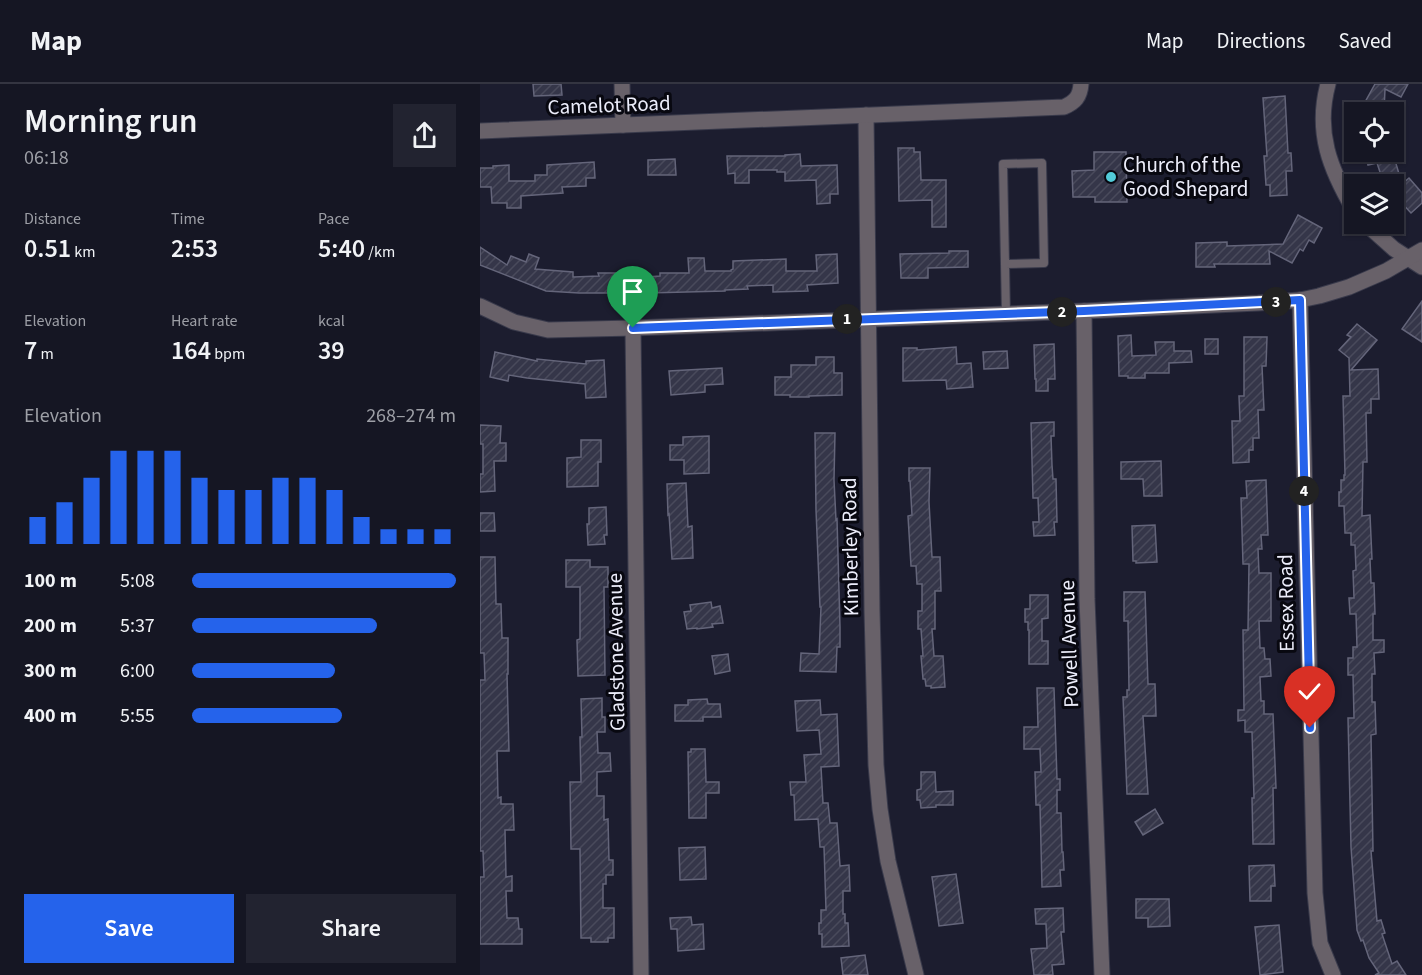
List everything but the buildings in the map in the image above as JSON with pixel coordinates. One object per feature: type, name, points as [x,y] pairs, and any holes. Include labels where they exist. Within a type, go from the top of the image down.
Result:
[{"type":"street","points":[[622,84],[623,125]]},
{"type":"street","name":"Camelot Road","points":[[480,131],[1064,107],[1074,102],[1079,96],[1081,84]]},
{"type":"street","points":[[1328,84],[1323,117],[1324,138],[1335,176],[1344,192]]},
{"type":"street","name":"Kimberley Road","points":[[866,115],[876,765],[888,861],[916,975]]},
{"type":"street","points":[[1377,234],[1394,249],[1422,267]]},
{"type":"street","points":[[480,306],[514,322],[548,330],[1084,311],[1300,300],[1319,296],[1386,271],[1422,250]]},
{"type":"street","name":"Essex Road","points":[[1300,300],[1314,893],[1320,943],[1333,975]]},
{"type":"street","name":"Powell Avenue","points":[[1084,311],[1087,599],[1102,975]]},
{"type":"street","name":"Gladstone Avenue","points":[[633,328],[641,975]]},
{"type":"lane","points":[[1005,264],[1044,263],[1041,163],[1002,164],[1006,314]]},
{"type":"place","name":"Church of the Good Shepard","points":[[1111,177]]},
{"type":"route","points":[[633,328],[1084,311],[1300,300],[1310,728]]}]
